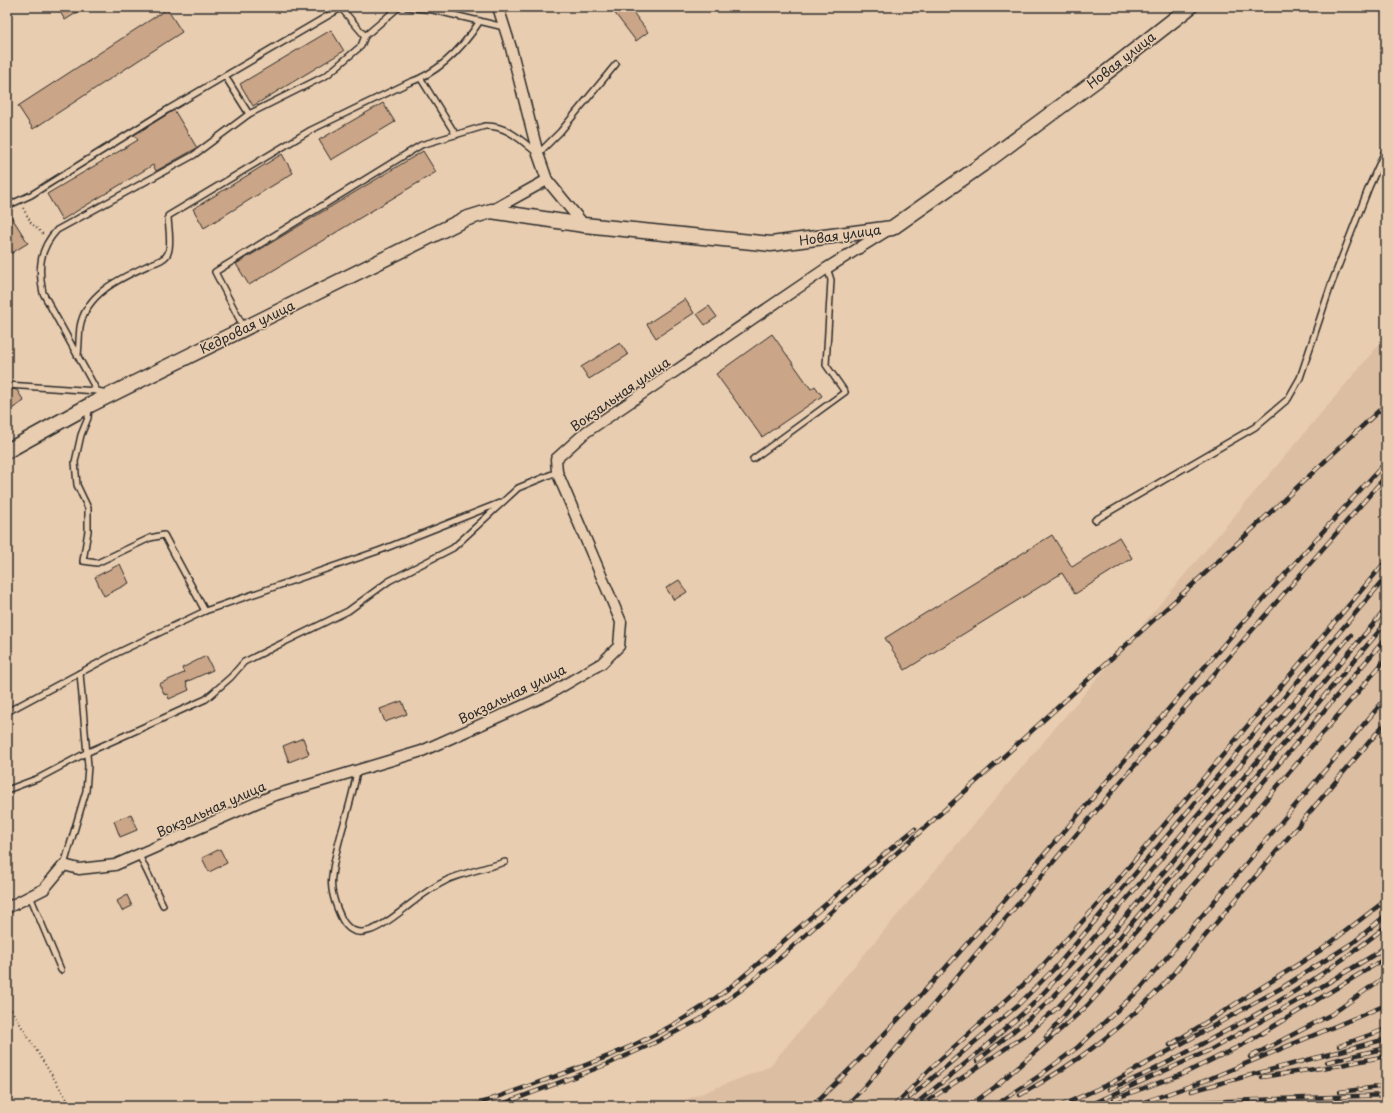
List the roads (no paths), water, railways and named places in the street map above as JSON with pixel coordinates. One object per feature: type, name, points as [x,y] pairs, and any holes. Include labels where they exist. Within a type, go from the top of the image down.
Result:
[{"type":"street","points":[[498,7],[511,48],[538,154],[547,180],[584,225]]},
{"type":"street","name":"Новая улица","points":[[491,212],[584,225],[771,244],[892,228],[989,160],[1190,7]]},
{"type":"street","points":[[491,212],[547,180]]},
{"type":"street","name":"Кедровая улица","points":[[7,451],[90,405],[104,393],[244,329],[465,218],[491,212]]},
{"type":"street","name":"Вокзальная улица","points":[[64,865],[79,869],[115,865],[272,796],[422,751],[549,694],[602,663],[618,646],[621,622],[557,472],[556,459],[586,432],[827,268],[892,228]]},
{"type":"street","points":[[7,908],[44,889],[64,865]]},
{"type":"lane","points":[[104,393],[78,356],[43,293],[40,278],[40,262],[48,239],[57,230],[194,155],[249,114],[327,75],[361,46],[365,36],[398,7]]},
{"type":"lane","points":[[407,7],[433,10],[504,28]]},
{"type":"lane","points":[[7,206],[20,201],[225,76],[341,8],[365,36]]},
{"type":"lane","points":[[78,356],[80,326],[90,306],[100,293],[124,277],[162,260],[168,253],[170,242],[168,216],[311,130],[408,83],[421,79],[459,50],[480,21]]},
{"type":"lane","points":[[244,329],[215,272],[421,145],[485,126],[496,126],[517,136],[538,154],[560,132],[616,64]]},
{"type":"lane","points":[[225,76],[249,114]]},
{"type":"lane","points":[[421,79],[456,135]]},
{"type":"lane","points":[[1095,520],[1255,427],[1288,399],[1300,378],[1331,285],[1369,187],[1386,149]]},
{"type":"lane","points":[[753,459],[845,392],[826,365],[831,280],[827,268]]},
{"type":"lane","points":[[7,385],[104,393]]},
{"type":"lane","points":[[90,405],[88,418],[81,434],[75,462],[76,485],[88,508],[88,531],[83,561],[97,563],[150,538],[164,535],[205,611]]},
{"type":"lane","points":[[7,790],[39,778],[86,753],[206,699],[231,677],[244,662],[348,611],[388,581],[454,548],[518,488],[557,472]]},
{"type":"lane","points":[[7,712],[117,653],[205,611],[381,550],[505,501]]},
{"type":"lane","points":[[64,865],[86,791],[88,766],[80,673]]},
{"type":"lane","points":[[357,770],[354,786],[339,837],[331,878],[336,906],[343,923],[354,931],[370,932],[388,923],[414,900],[449,879],[504,862]]},
{"type":"lane","points":[[139,855],[163,905]]},
{"type":"lane","points":[[30,896],[61,970]]},
{"type":"railway","points":[[497,1106],[608,1064],[654,1043],[699,1020],[741,990],[781,957],[980,778],[1213,566],[1386,404]]},
{"type":"railway","points":[[812,1106],[879,1039],[1006,900],[1264,598],[1386,462]]},
{"type":"railway","points":[[846,1106],[866,1085],[1123,779],[1386,476]]},
{"type":"railway","points":[[894,1106],[933,1066],[1033,976],[1090,913],[1386,561]]},
{"type":"railway","points":[[909,1098],[1018,1005],[1057,966],[1386,577]]},
{"type":"railway","points":[[977,1061],[1044,1006],[1090,959],[1386,609]]},
{"type":"railway","points":[[920,1106],[1027,1034],[1057,1008],[1086,977],[1386,623]]},
{"type":"railway","points":[[913,1106],[978,1053],[1032,1005],[1079,955],[1351,635]]},
{"type":"railway","points":[[1046,1037],[1386,638]]},
{"type":"railway","points":[[969,1106],[995,1087],[1087,1006],[1148,938],[1386,659]]},
{"type":"railway","points":[[994,1106],[1039,1076],[1078,1047],[1140,989],[1386,698]]},
{"type":"railway","points":[[1020,1095],[1061,1070],[1098,1044],[1133,1014],[1167,981],[1386,722]]},
{"type":"railway","points":[[473,1106],[616,1053],[670,1027],[709,1003],[744,976],[915,829]]},
{"type":"railway","points":[[1170,1045],[1321,950],[1386,900]]},
{"type":"railway","points":[[1060,1106],[1113,1082],[1283,987],[1354,942],[1386,915]]},
{"type":"railway","points":[[1109,1089],[1162,1065],[1236,1026],[1281,1000],[1345,958],[1386,926]]},
{"type":"railway","points":[[1088,1106],[1210,1050],[1311,993],[1377,953],[1386,945]]},
{"type":"railway","points":[[1114,1099],[1185,1073],[1246,1043],[1386,958]]},
{"type":"railway","points":[[1250,1057],[1332,1014],[1386,976]]},
{"type":"railway","points":[[1133,1106],[1204,1081],[1386,1005]]},
{"type":"railway","points":[[1339,1046],[1386,1029]]},
{"type":"railway","points":[[1191,1091],[1386,1039]]},
{"type":"railway","points":[[1327,1062],[1386,1048]]},
{"type":"railway","points":[[1262,1077],[1341,1065],[1386,1056]]},
{"type":"railway","points":[[1340,1092],[1386,1086]]},
{"type":"railway","points":[[1180,1106],[1202,1102],[1386,1095]]}]
